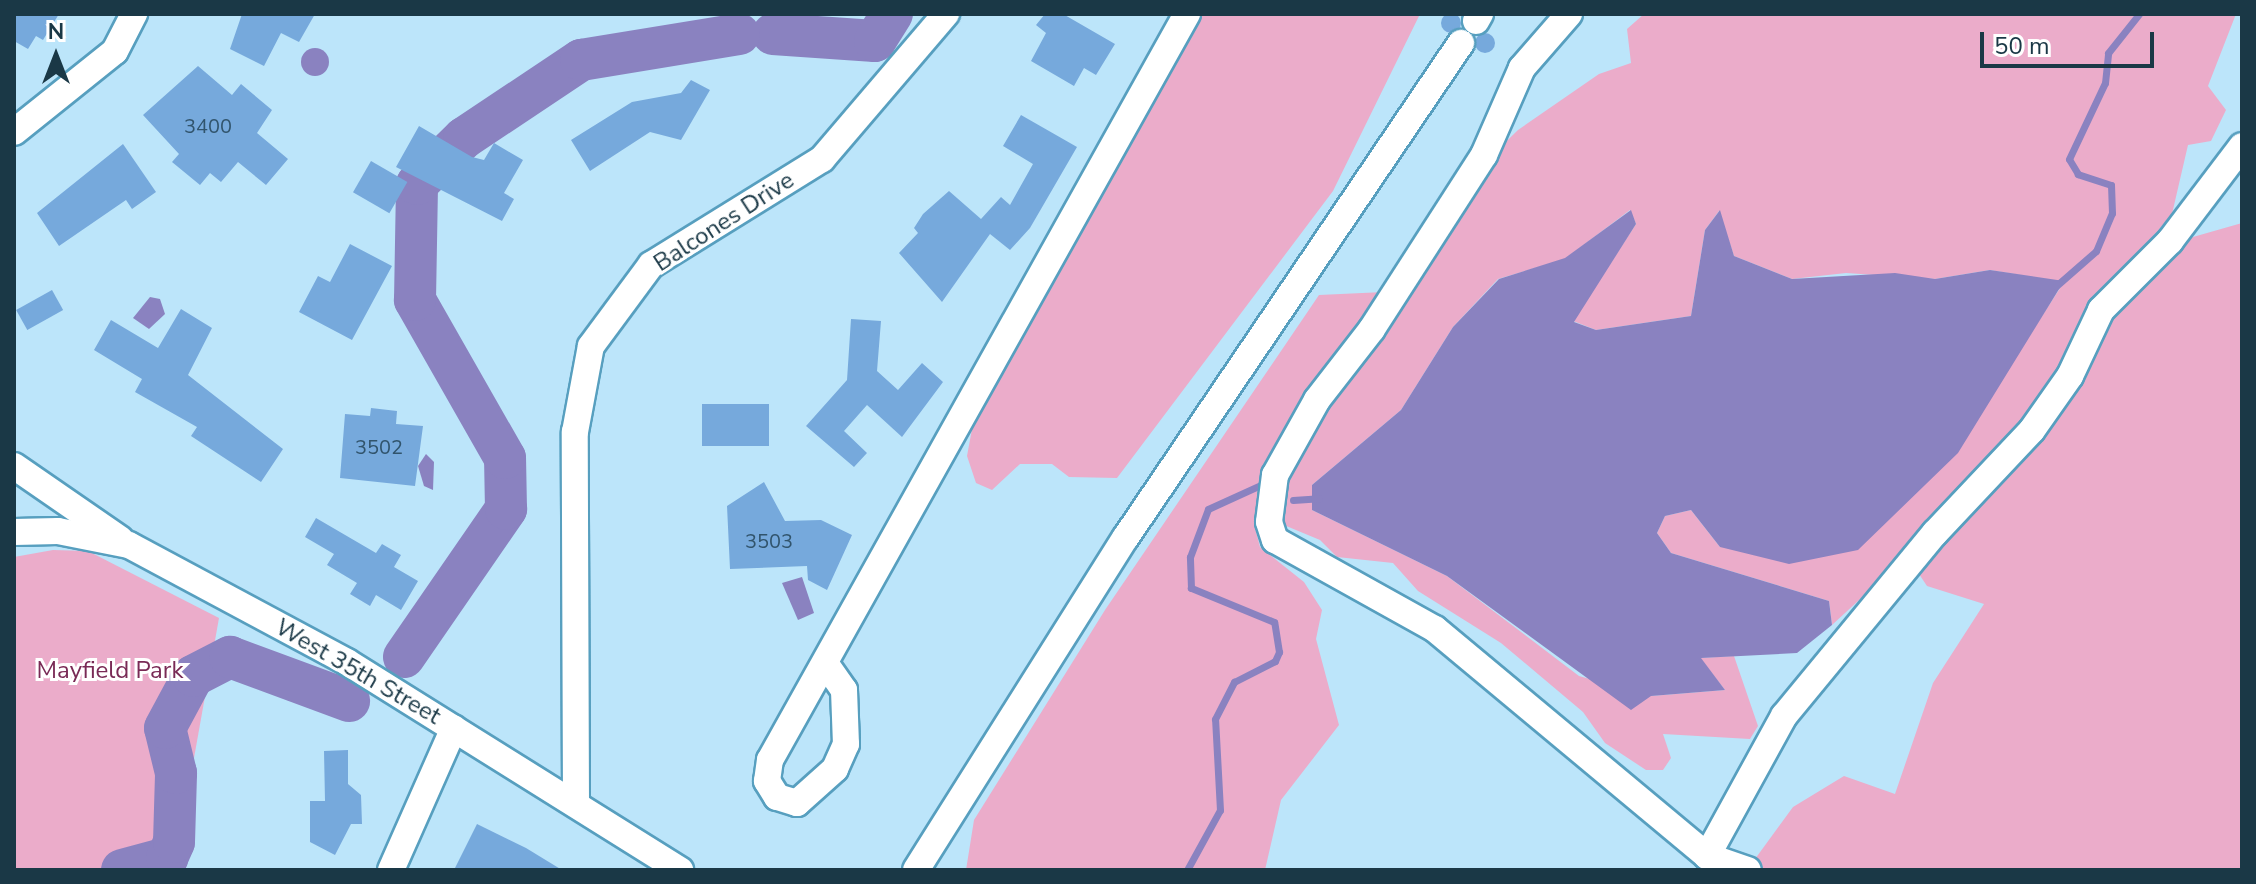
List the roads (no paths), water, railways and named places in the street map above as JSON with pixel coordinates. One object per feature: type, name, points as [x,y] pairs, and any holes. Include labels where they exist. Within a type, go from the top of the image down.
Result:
[{"type":"street","points":[[14,132],[115,51],[134,14]]},
{"type":"street","name":"Balcones Drive","points":[[576,803],[575,432],[591,346],[651,265],[822,159],[946,14]]},
{"type":"street","points":[[825,663],[844,690],[846,744],[835,769],[797,803],[777,797],[767,781],[770,760],[1187,14]]},
{"type":"street","points":[[1569,14],[1522,68],[1484,155],[1372,329],[1317,400],[1275,475],[1269,522],[1275,540],[1435,629],[1707,856],[1748,870]]},
{"type":"street","points":[[916,870],[1126,537],[1472,26]]},
{"type":"street","points":[[1707,856],[1784,716],[1935,533],[2032,430],[2070,376],[2101,310],[2170,241],[2242,146]]},
{"type":"street","points":[[14,466],[129,545]]},
{"type":"street","name":"West 35th Street","points":[[14,532],[58,531],[129,545],[454,728],[680,870]]},
{"type":"street","points":[[391,870],[454,728]]},
{"type":"waterway","points":[[773,34],[875,41],[892,14]]},
{"type":"waterway","points":[[2056,286],[2096,251],[2112,213],[2111,185],[2078,174],[2069,159],[2105,83],[2108,53],[2139,14]]},
{"type":"waterway","points":[[404,657],[506,509],[505,458],[415,300],[417,184],[464,138],[581,60],[739,34]]},
{"type":"waterway","points":[[1187,870],[1220,810],[1215,719],[1234,682],[1275,661],[1279,652],[1274,622],[1191,588],[1190,557],[1208,509],[1265,483]]},
{"type":"waterway","points":[[1293,500],[1319,498]]},
{"type":"waterway","points":[[122,870],[167,858],[174,842],[176,773],[165,728],[193,676],[230,657],[349,701]]},
{"type":"park label","name":"Mayfield Park","points":[[110,671]]}]
